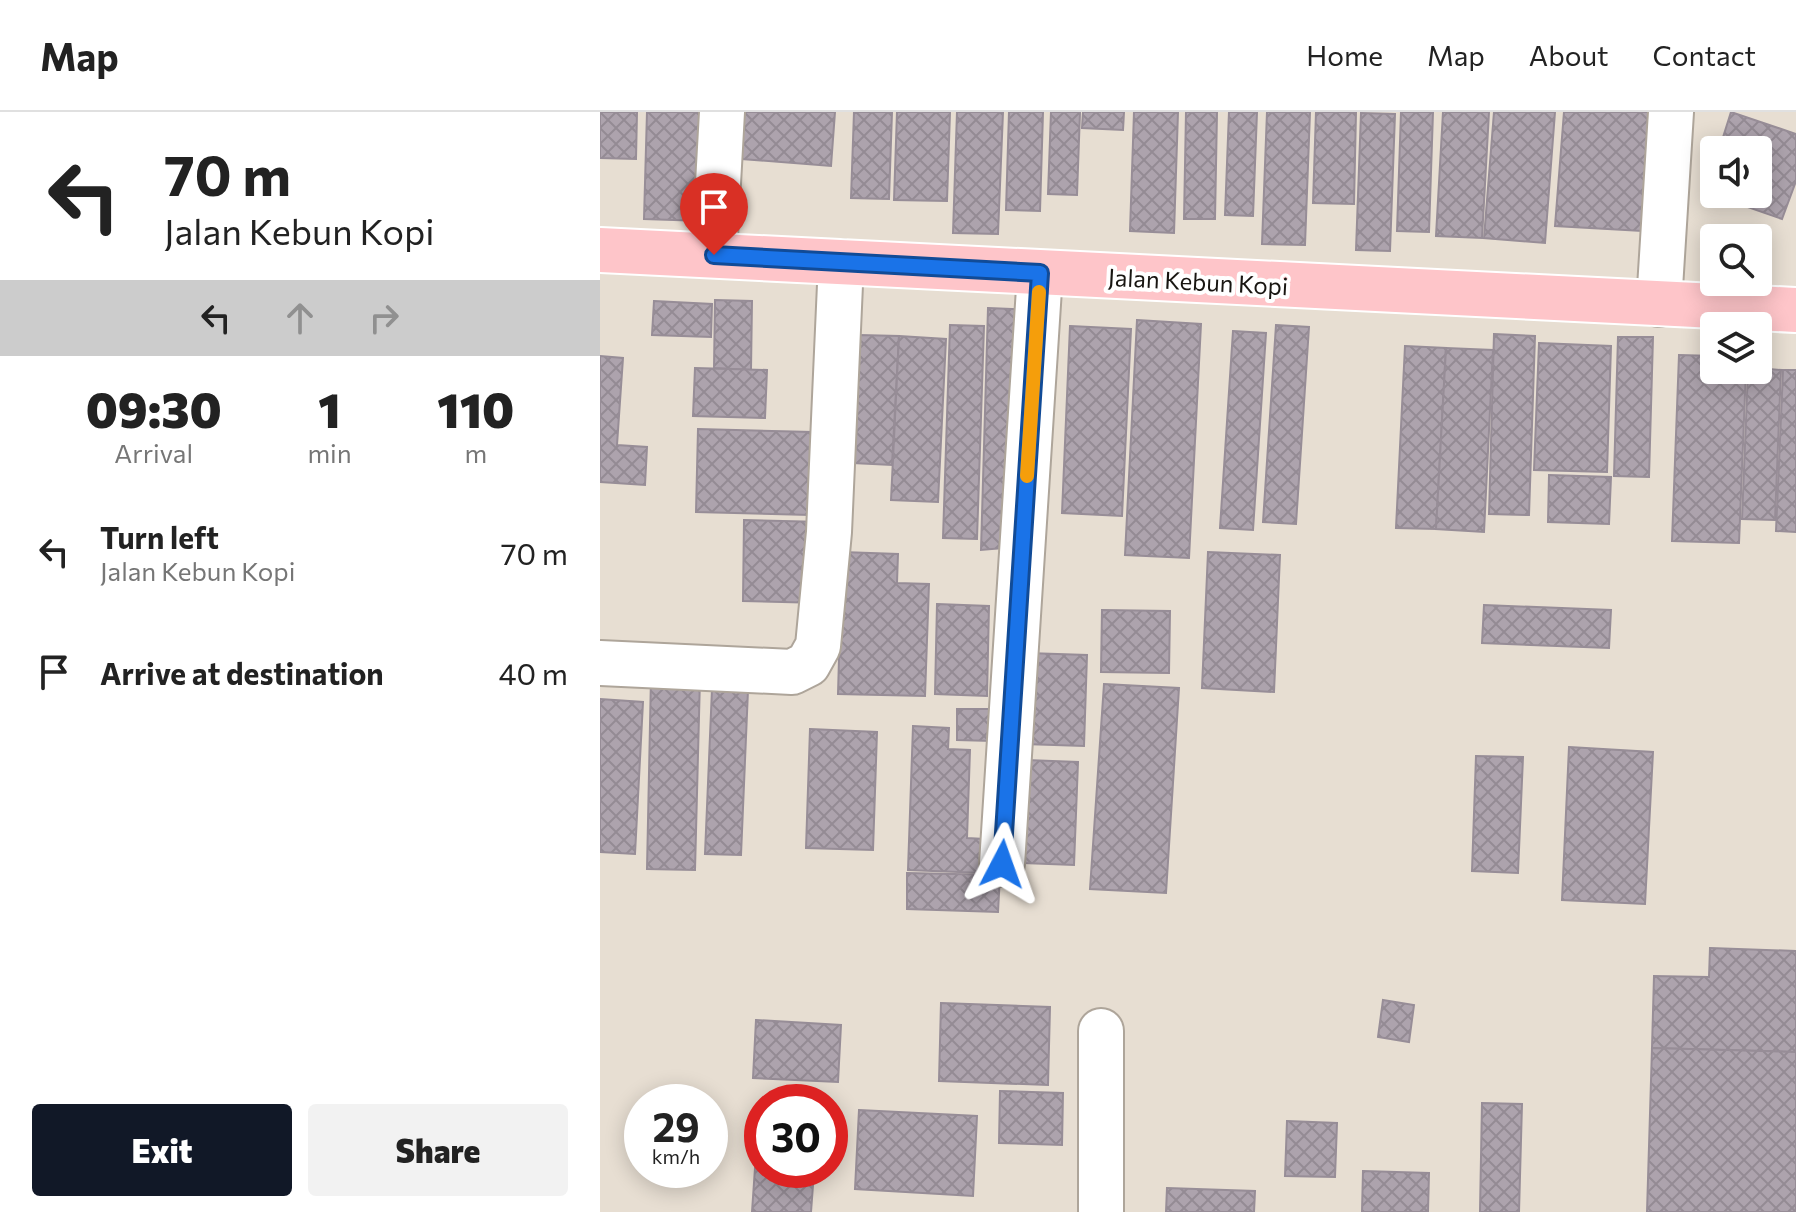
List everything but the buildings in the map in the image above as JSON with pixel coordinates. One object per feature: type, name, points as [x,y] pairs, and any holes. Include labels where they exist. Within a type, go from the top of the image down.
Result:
[{"type":"main road","name":"Jalan Kebun Kopi","points":[[600,250],[1796,310]]},
{"type":"street","points":[[714,255],[722,112]]},
{"type":"street","points":[[1659,304],[1671,112]]},
{"type":"street","points":[[600,663],[792,672],[808,664],[818,646],[829,532],[841,262]]},
{"type":"street","points":[[1002,864],[1040,273]]},
{"type":"street","points":[[1101,1031],[1101,1212]]},
{"type":"slow traffic","points":[[1027,476],[1039,292]]},
{"type":"route","points":[[714,255],[1040,273],[1002,864]]}]
